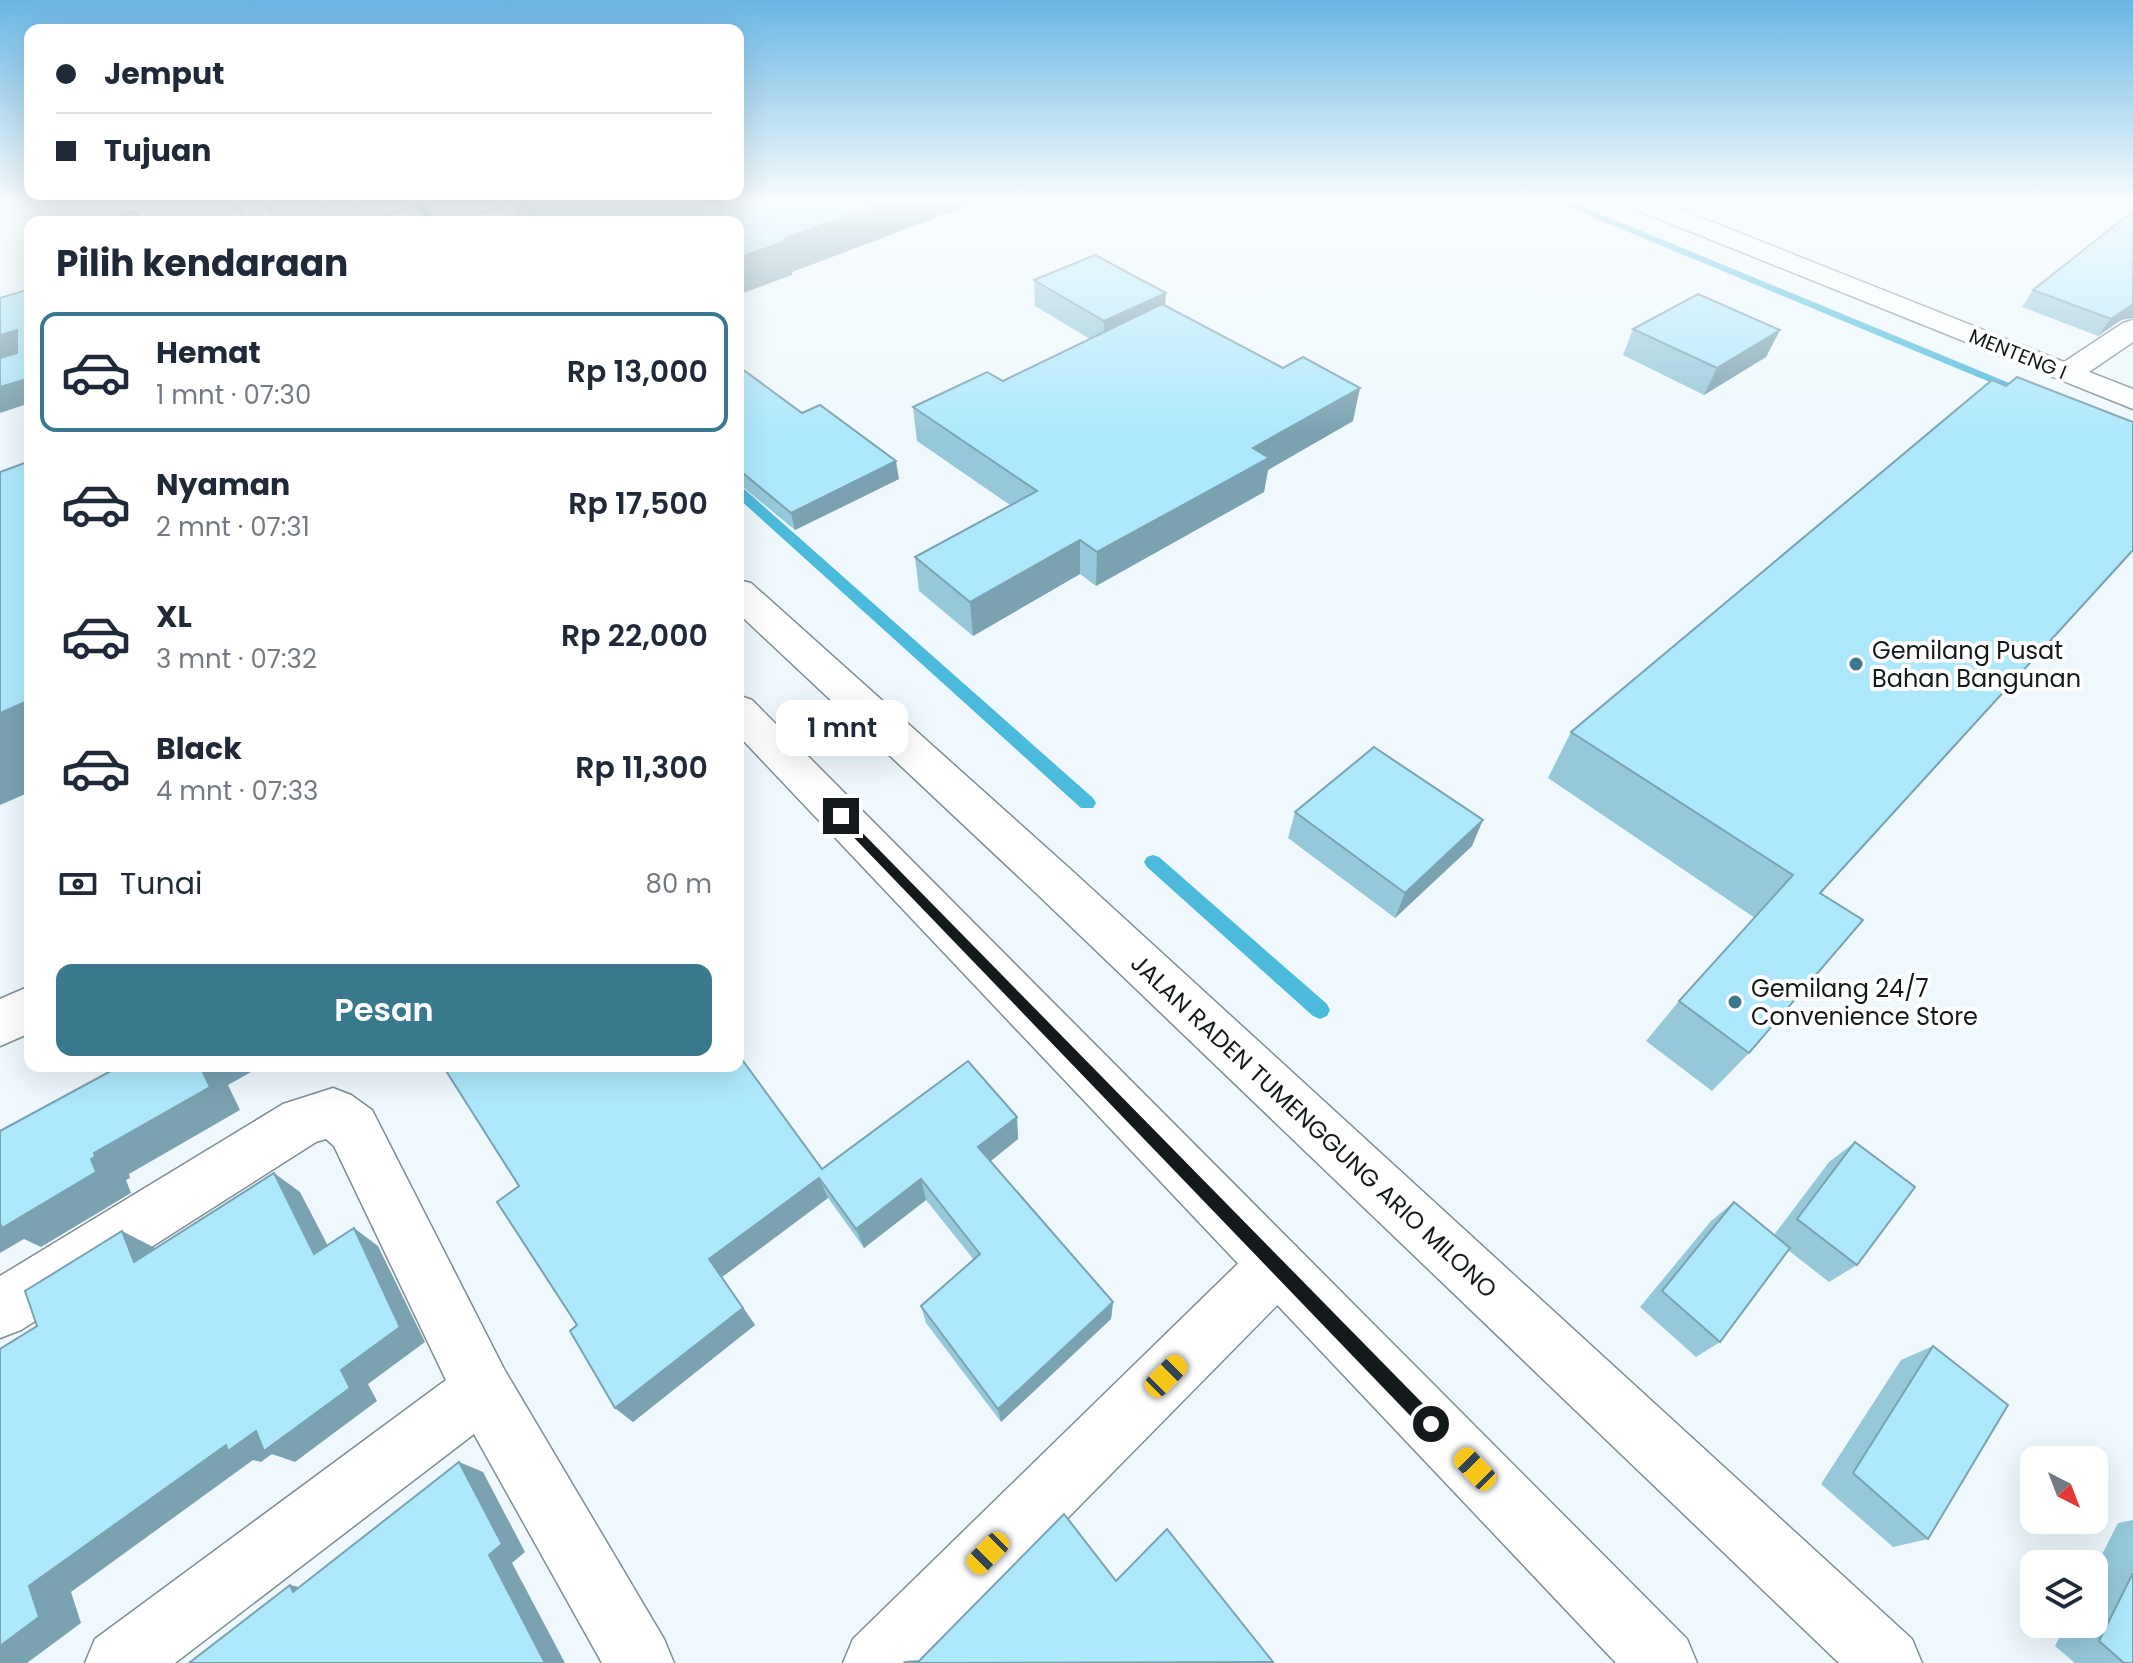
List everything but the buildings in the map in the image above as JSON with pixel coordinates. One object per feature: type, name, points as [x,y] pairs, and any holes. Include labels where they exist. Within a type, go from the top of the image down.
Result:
[{"type":"main road","name":"MENTENG I","points":[[1830,279],[2133,400]]},
{"type":"main road","points":[[2067,373],[2133,329]]},
{"type":"main road","name":"JALAN RADEN TUMENGGUNG ARIO MILONO","points":[[744,598],[1052,880],[1888,1663]]},
{"type":"main road","points":[[744,716],[1663,1663]]},
{"type":"main road","points":[[0,1024],[24,1011]]},
{"type":"main road","points":[[0,1309],[302,1121],[333,1112],[353,1128],[483,1390],[640,1663]]},
{"type":"main road","points":[[877,1663],[1276,1266]]},
{"type":"main road","points":[[119,1663],[483,1390]]},
{"type":"waterway","points":[[1748,279],[2030,394]]},
{"type":"waterway","points":[[744,496],[1087,803]]},
{"type":"waterway","points":[[1153,862],[1320,1010]]},
{"type":"place","name":"Gemilang Pusat Bahan Bangunan","points":[[1856,664]]},
{"type":"place","name":"Gemilang 24/7 Convenience Store","points":[[1735,1002]]},
{"type":"route","points":[[841,816],[1431,1424]]}]
